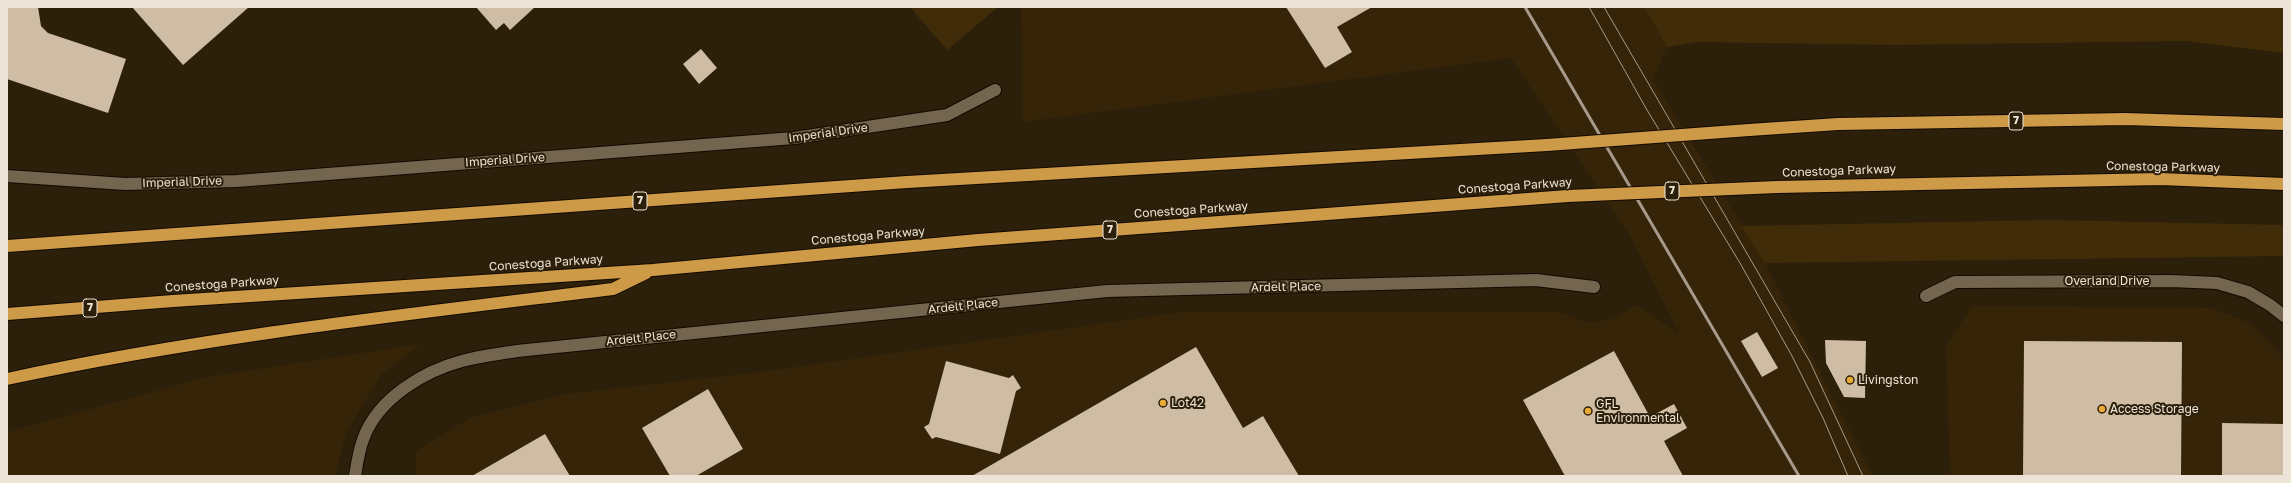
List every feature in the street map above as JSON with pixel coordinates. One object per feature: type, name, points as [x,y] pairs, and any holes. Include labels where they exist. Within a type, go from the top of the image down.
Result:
[{"type":"highway","name":"7","points":[[7,246],[907,182],[1546,144],[1838,124],[2124,119],[2284,124]]},
{"type":"highway","name":"Conestoga Parkway","points":[[7,314],[173,301],[653,270],[978,240],[1568,196],[1777,187],[2160,179],[2284,184]]},
{"type":"highway","points":[[7,379],[150,350],[371,319],[613,290],[653,270]]},
{"type":"street","name":"Imperial Drive","points":[[7,176],[125,184],[237,180],[794,138],[947,115],[995,90]]},
{"type":"street","name":"Ardelt Place","points":[[355,476],[364,437],[376,415],[388,401],[407,386],[462,361],[517,351],[1107,291],[1536,280],[1594,287]]},
{"type":"street","name":"Overland Drive","points":[[1926,296],[1955,282],[2171,281],[2217,283],[2248,292],[2270,305],[2284,316]]},
{"type":"shaded area","points":[[910,7],[998,7],[947,50]]},
{"type":"shaded area","points":[[1021,7],[1644,7],[1667,47],[1653,79],[1765,263],[1873,476],[416,476],[416,451],[470,418],[566,394],[761,372],[1182,312],[1560,312],[1588,323],[1612,319],[1637,305],[1679,333],[1630,236],[1511,58],[1023,122]]},
{"type":"shaded area","points":[[1644,7],[2284,7],[2284,53],[2185,41],[1895,45],[1696,42],[1667,47]]},
{"type":"shaded area","points":[[2048,220],[2284,225],[2284,256],[1765,263],[1741,226]]},
{"type":"shaded area","points":[[1972,306],[2212,308],[2250,323],[2277,350],[2284,364],[2284,476],[1950,476],[1946,346]]},
{"type":"shaded area","points":[[421,344],[381,375],[346,433],[335,476],[7,476],[7,432],[207,377]]},
{"type":"building","points":[[7,7],[38,7],[41,26],[48,33],[126,59],[108,113],[7,79]]},
{"type":"building","points":[[132,7],[249,7],[183,65]]},
{"type":"building","points":[[476,7],[535,7],[510,30],[504,23],[496,30]]},
{"type":"building","points":[[1286,7],[1372,7],[1337,27],[1352,52],[1325,68]]},
{"type":"building","points":[[701,49],[717,68],[699,84],[683,64]]},
{"type":"building","points":[[1757,332],[1778,368],[1762,377],[1741,341]]},
{"type":"building","name":"Livingston","points":[[1825,340],[1866,341],[1865,398],[1844,397],[1826,363]]},
{"type":"building","name":"Access Storage","points":[[2024,341],[2182,342],[2181,476],[2023,476]]},
{"type":"building","name":"Lot42","points":[[1196,347],[1243,428],[1263,416],[1299,476],[972,476]]},
{"type":"building","name":"GFL Environmental","points":[[1614,351],[1650,417],[1674,404],[1687,428],[1664,441],[1683,476],[1565,476],[1523,400]]},
{"type":"building","points":[[946,361],[1009,378],[1013,375],[1021,388],[1016,391],[1000,454],[936,437],[932,439],[924,427],[929,424]]},
{"type":"building","points":[[708,389],[743,449],[696,476],[670,476],[642,428]]},
{"type":"building","points":[[2222,423],[2284,424],[2284,476],[2222,476]]},
{"type":"building","points":[[545,434],[570,476],[472,476]]},
{"type":"tram line","points":[[1589,7],[1647,110],[1740,263],[1792,356],[1823,418],[1848,476]]},
{"type":"tram line","points":[[1604,7],[1810,362],[1863,476]]},
{"type":"railway","points":[[1525,7],[1799,476]]},
{"type":"place","name":"Livingston","points":[[1850,380]]},
{"type":"place","name":"Lot42","points":[[1163,403]]},
{"type":"place","name":"Access Storage","points":[[2102,409]]},
{"type":"place","name":"GFL Environmental","points":[[1588,411]]}]
